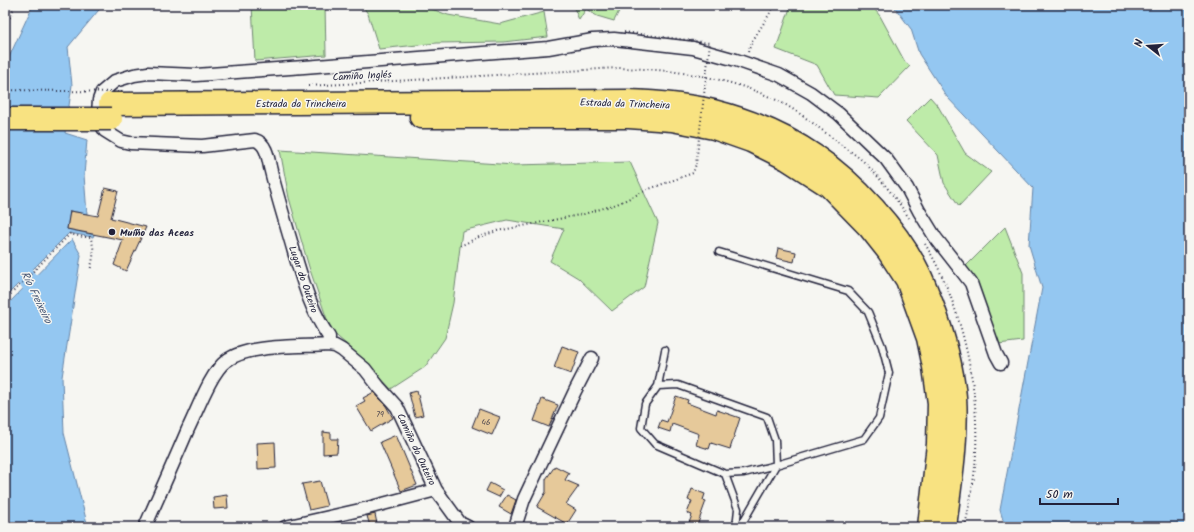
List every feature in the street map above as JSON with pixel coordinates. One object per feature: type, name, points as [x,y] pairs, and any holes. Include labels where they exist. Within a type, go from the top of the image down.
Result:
[{"type":"highway","name":"Estrada da Trincheira","points":[[5,105],[627,101],[667,103],[712,111],[751,123],[794,143],[838,172],[881,215],[901,242],[920,273],[943,333],[950,363],[955,398],[955,440],[945,527]]},
{"type":"highway","name":"Estrada da Trincheira","points":[[5,119],[115,105],[629,117],[672,120],[714,128],[751,141],[787,159],[829,186],[869,227],[888,251],[907,280],[928,338],[939,404],[938,444],[929,527]]},
{"type":"street","name":"Lugar do Outeiro","points":[[328,345],[329,336],[321,325],[311,306],[277,198],[267,153],[263,145],[259,141],[255,140],[202,146],[130,143],[121,141],[105,131],[100,123],[98,113],[99,100],[102,92],[108,86],[115,81],[134,75],[148,73],[196,74],[304,67],[548,48],[593,40],[614,39],[693,48],[744,63]]},
{"type":"street","points":[[744,63],[779,75],[811,92],[839,114],[886,159],[907,188],[918,211],[935,237],[971,283],[996,354],[1001,363]]},
{"type":"street","points":[[145,527],[216,370],[227,360],[245,352],[273,348],[328,345]]},
{"type":"street","name":"Camiño do Outeiro","points":[[328,345],[335,346],[342,350],[365,369],[397,407],[436,490],[460,523],[468,527]]},
{"type":"street","points":[[515,527],[524,499],[592,358]]},
{"type":"street","points":[[285,527],[360,510],[436,490]]},
{"type":"lane","points":[[665,350],[658,386],[645,404],[641,428],[655,444],[725,474],[744,473],[776,465],[864,439],[879,418],[889,373],[882,346],[868,312],[848,291],[719,252]]},
{"type":"lane","points":[[658,386],[678,385],[767,417],[775,440],[776,465],[740,527]]},
{"type":"lane","points":[[725,474],[738,509],[736,527]]},
{"type":"path","points":[[5,29],[15,5]]},
{"type":"path","points":[[744,63],[753,39],[768,17],[774,5]]},
{"type":"path","points":[[460,246],[479,237],[497,231],[584,214],[611,206],[649,189],[693,173],[696,164],[710,43],[624,32]]},
{"type":"path","name":"Camiño Inglés","points":[[307,86],[603,69]]},
{"type":"path","points":[[5,90],[115,105]]},
{"type":"path","points":[[5,300],[70,234],[90,238],[94,246],[90,271]]},
{"type":"green space","points":[[252,5],[325,5],[326,55],[255,61]]},
{"type":"green space","points":[[362,5],[421,5],[448,15],[500,24],[544,12],[548,37],[503,42],[437,43],[379,49],[368,14]]},
{"type":"green space","points":[[573,5],[622,5],[614,21],[597,16],[586,9],[579,20]]},
{"type":"green space","points":[[791,5],[871,5],[880,16],[905,62],[910,66],[879,98],[834,95],[817,65],[776,49]]},
{"type":"green space","points":[[930,97],[938,106],[965,153],[991,172],[959,206],[944,183],[938,155],[906,121]]},
{"type":"green space","points":[[280,150],[515,165],[630,162],[658,223],[644,287],[612,311],[578,278],[550,261],[564,229],[507,220],[462,231],[453,303],[445,338],[425,367],[391,389],[361,357],[331,331],[309,267],[289,198]]},
{"type":"green space","points":[[1005,227],[1023,273],[1023,341],[998,344],[963,269]]},
{"type":"water","points":[[33,5],[103,5],[68,47],[72,85],[65,133],[87,140],[84,175],[87,214],[70,211],[67,229],[94,235],[93,237],[69,233],[5,297],[5,66]]},
{"type":"water","points":[[893,5],[1189,5],[1189,527],[1005,527],[1000,510],[1042,288],[1029,245],[1033,188],[947,97],[919,54],[911,29]]},
{"type":"water","points":[[72,239],[81,255],[62,377],[64,433],[88,527],[5,527],[5,307]]},
{"type":"building","name":"Muíño das Aceas","points":[[105,188],[118,191],[111,218],[146,227],[126,271],[114,265],[123,240],[67,229],[70,211],[98,216]]},
{"type":"building","points":[[778,248],[796,252],[794,262],[776,258]]},
{"type":"building","points":[[562,346],[579,352],[571,374],[554,368]]},
{"type":"building","points":[[417,391],[423,415],[415,417],[409,393]]},
{"type":"building","points":[[374,392],[386,406],[393,418],[371,431],[356,406],[365,401],[363,398]]},
{"type":"building","points":[[676,396],[688,400],[687,403],[716,414],[717,410],[740,418],[730,449],[711,443],[709,449],[696,445],[699,434],[672,424],[670,432],[658,428],[661,420],[667,422]]},
{"type":"building","points":[[542,399],[558,405],[549,427],[534,421]]},
{"type":"building","points":[[479,409],[500,417],[492,435],[472,427]]},
{"type":"building","points":[[323,432],[331,433],[331,439],[338,439],[337,453],[323,454]]},
{"type":"building","points":[[396,435],[417,485],[401,491],[380,442]]},
{"type":"building","points":[[275,442],[276,468],[258,469],[257,443]]},
{"type":"building","points":[[555,466],[569,473],[565,480],[579,486],[566,504],[576,510],[567,524],[537,507],[546,492],[546,479]]},
{"type":"building","points":[[320,481],[327,506],[309,510],[302,484]]},
{"type":"building","points":[[490,483],[503,490],[499,497],[486,491]]},
{"type":"building","points":[[692,489],[705,494],[703,500],[706,501],[697,526],[689,523],[692,515],[687,513],[692,501],[688,500]]},
{"type":"building","points":[[227,495],[228,508],[214,509],[213,497]]},
{"type":"building","points":[[507,495],[516,500],[511,514],[499,507]]},
{"type":"building","points":[[375,514],[377,524],[370,526],[367,516]]},
{"type":"waterway","name":"Río Freixeiro","points":[[18,253],[25,277],[30,282],[41,305]]},
{"type":"place","name":"Muíño das Aceas","points":[[112,232]]}]
